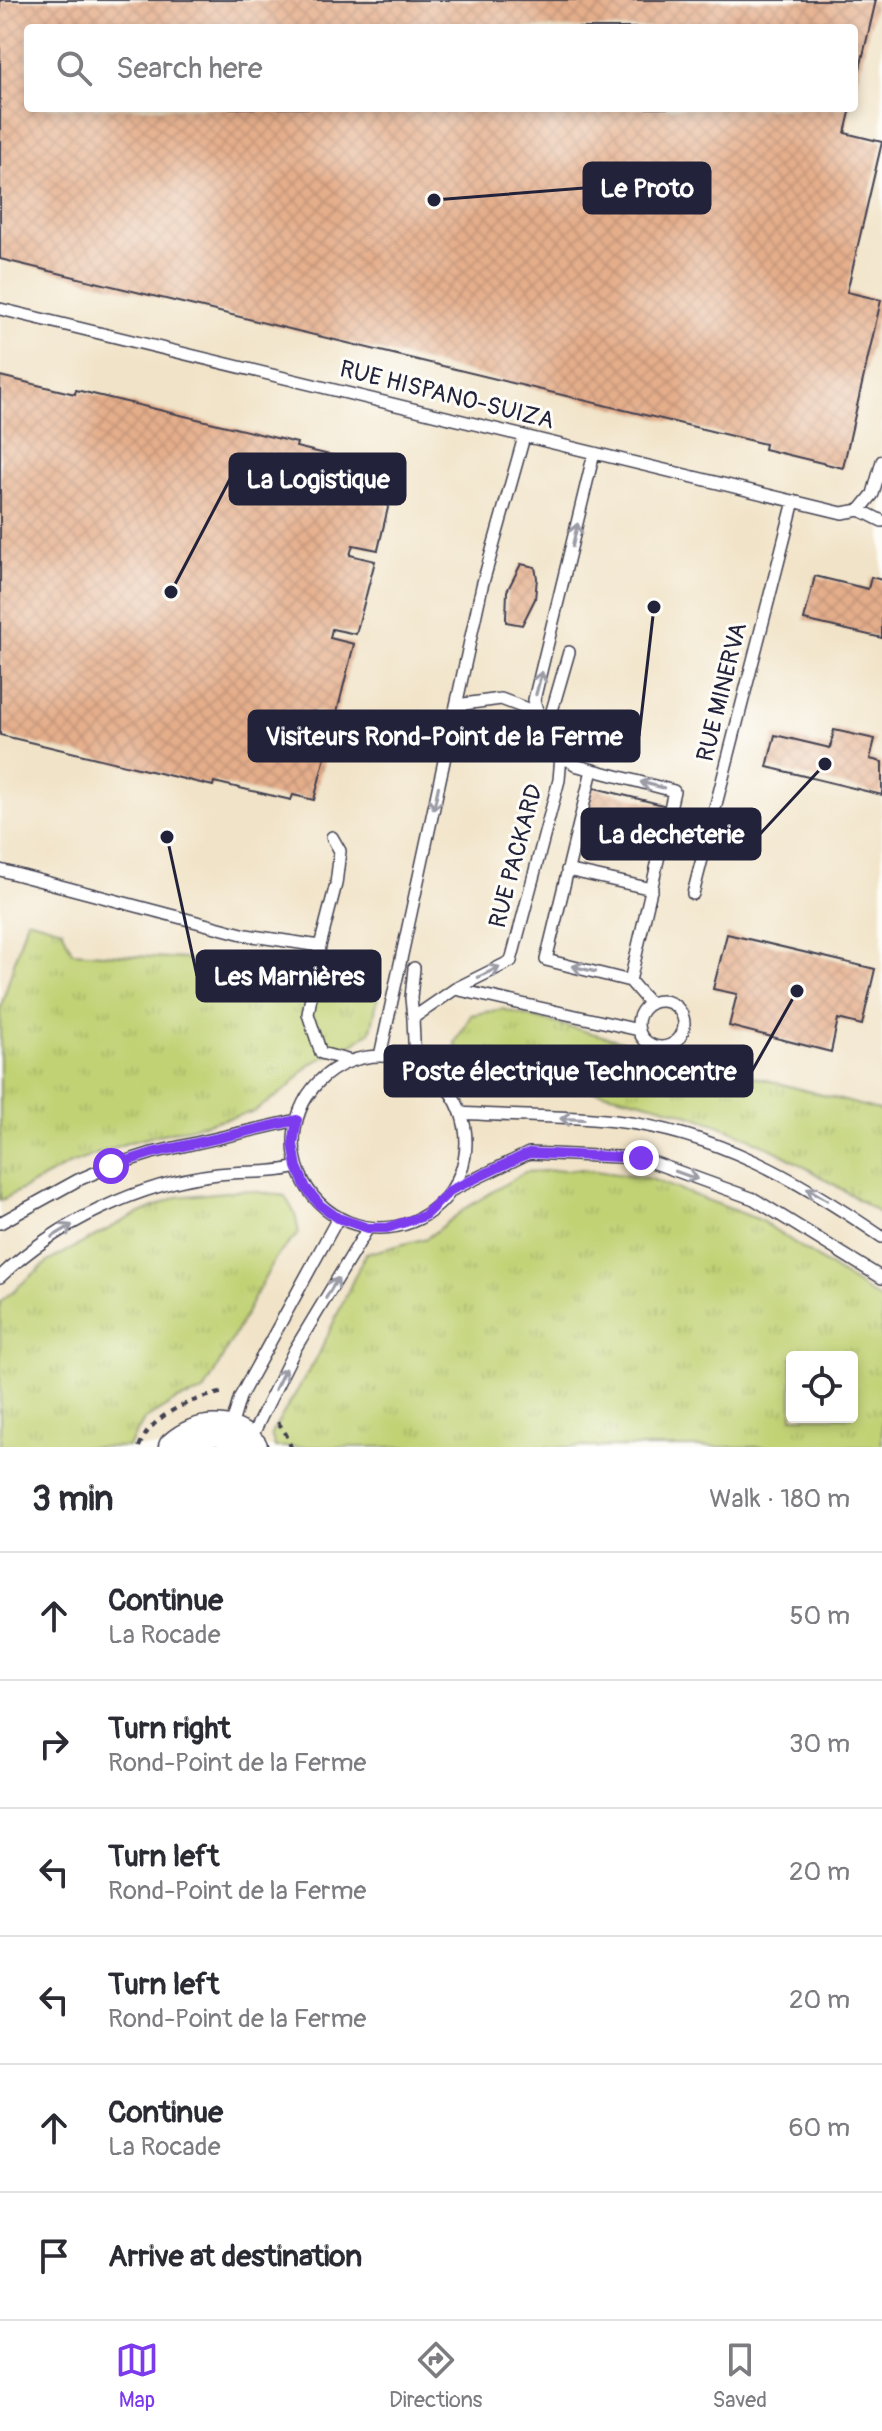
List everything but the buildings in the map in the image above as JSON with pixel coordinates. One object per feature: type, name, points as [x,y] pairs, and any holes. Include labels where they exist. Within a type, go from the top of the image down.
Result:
[{"type":"street","points":[[174,1447],[191,1434],[209,1430],[243,1441]]},
{"type":"lane","name":"RUE HISPANO-SUIZA","points":[[0,309],[842,513],[860,510],[882,521]]},
{"type":"lane","points":[[380,1056],[482,586],[524,437]]},
{"type":"lane","points":[[538,713],[534,700],[594,453]]},
{"type":"lane","points":[[860,510],[873,494],[882,461]]},
{"type":"lane","name":"RUE MINERVA","points":[[693,894],[794,501]]},
{"type":"lane","points":[[547,728],[569,652]]},
{"type":"lane","points":[[456,705],[501,699],[538,713]]},
{"type":"lane","name":"RUE PACKARD","points":[[413,1018],[455,989],[511,961],[559,780],[561,756],[538,713]]},
{"type":"lane","points":[[561,756],[592,770],[674,791],[630,981]]},
{"type":"lane","points":[[592,770],[546,960],[630,981],[650,1004]]},
{"type":"lane","points":[[332,837],[340,851],[336,884],[320,946],[308,1014],[321,1053],[351,1061]]},
{"type":"lane","points":[[0,870],[246,935],[320,946]]},
{"type":"lane","points":[[567,870],[652,889]]},
{"type":"lane","points":[[414,968],[411,998],[415,1063]]},
{"type":"lane","points":[[455,989],[639,1030],[648,1043],[656,1047],[671,1045],[682,1033],[683,1017],[677,1007],[662,1001],[650,1004],[642,1011],[639,1030]]},
{"type":"lane","points":[[451,1190],[463,1166],[466,1139],[461,1113],[451,1092],[435,1075],[415,1063],[380,1056],[351,1061],[321,1079],[306,1097],[297,1120],[293,1144],[297,1167],[313,1196],[338,1218],[368,1228],[387,1228],[424,1216],[451,1190],[529,1153],[641,1158],[754,1199],[882,1278]]},
{"type":"lane","points":[[461,1113],[613,1120],[702,1140],[789,1176],[882,1237]]},
{"type":"lane","points":[[0,1223],[78,1180],[111,1166],[164,1150],[297,1120]]},
{"type":"lane","points":[[0,1276],[44,1242],[84,1218],[126,1199],[171,1184],[216,1174],[281,1171],[297,1167]]},
{"type":"lane","points":[[243,1441],[240,1397],[338,1218]]},
{"type":"lane","points":[[243,1441],[368,1228]]},
{"type":"path","points":[[274,1417],[291,1447]]},
{"type":"green space","points":[[27,919],[62,929],[72,952],[200,960],[224,976],[280,959],[325,970],[349,969],[370,978],[378,996],[371,1031],[353,1044],[310,1064],[288,1088],[253,1112],[130,1142],[70,1164],[0,1201],[0,1010]]},
{"type":"green space","points":[[502,1009],[882,1111],[882,1215],[766,1146],[696,1117],[582,1088],[468,1076],[455,1043],[471,1015]]},
{"type":"green space","points":[[582,1169],[651,1179],[760,1220],[882,1301],[882,1447],[275,1447],[271,1434],[318,1356],[365,1254],[427,1238],[466,1208],[525,1172]]},
{"type":"green space","points":[[244,1190],[285,1196],[295,1214],[299,1233],[276,1257],[204,1392],[177,1400],[144,1420],[128,1447],[0,1447],[0,1302],[49,1261],[129,1218],[177,1197]]},
{"type":"place","name":"Le Proto","points":[[434,200]]},
{"type":"place","name":"La Logistique","points":[[171,592]]},
{"type":"place","name":"Visiteurs Rond-Point de la Ferme","points":[[654,607]]},
{"type":"place","name":"La decheterie","points":[[825,764]]},
{"type":"place","name":"Les Marnières","points":[[167,837]]},
{"type":"place","name":"Poste électrique Technocentre","points":[[797,991]]},
{"type":"route","points":[[111,1166],[200,1141],[297,1120],[293,1144],[297,1167],[306,1188],[320,1205],[353,1224],[387,1228],[424,1216],[439,1205],[451,1190],[529,1153],[641,1158]]}]
